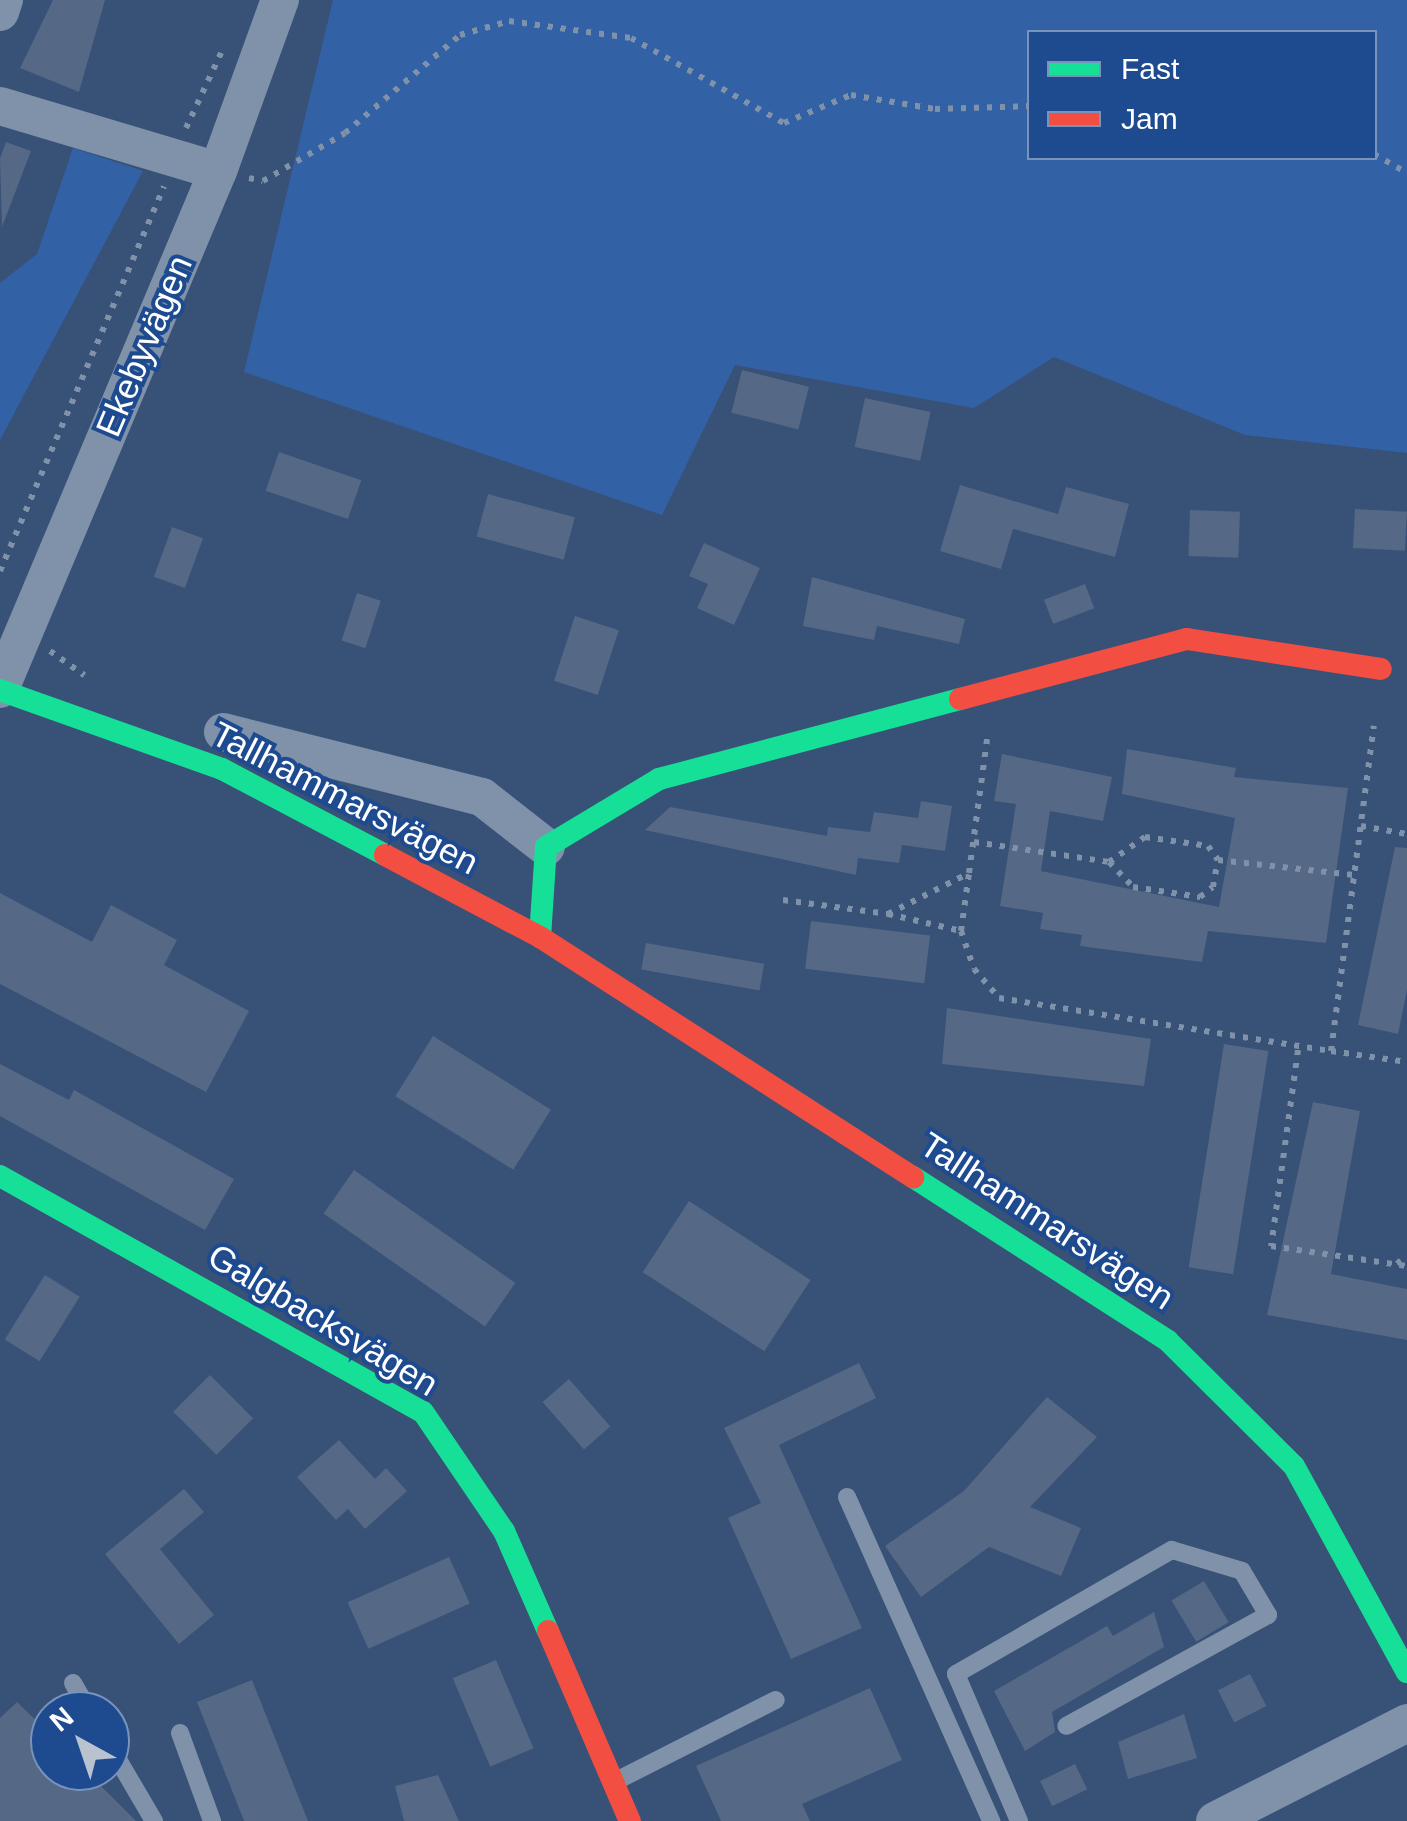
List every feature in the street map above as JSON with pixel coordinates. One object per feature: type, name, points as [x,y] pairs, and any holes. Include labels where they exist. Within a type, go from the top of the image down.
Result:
[{"type":"street","points":[[0,12],[4,0]]},
{"type":"street","name":"Ekebyvägen","points":[[0,689],[218,171],[280,0]]},
{"type":"street","points":[[0,106],[174,154],[218,171]]},
{"type":"street","points":[[546,847],[660,779],[1187,639],[1381,669]]},
{"type":"street","name":"Tallhammarsvägen","points":[[0,689],[222,769],[540,937],[1168,1341],[1294,1466],[1407,1672]]},
{"type":"street","points":[[223,732],[482,797],[546,847]]},
{"type":"street","points":[[540,937],[546,847]]},
{"type":"street","name":"Galgbacksvägen","points":[[0,1176],[423,1412],[504,1532],[630,1821]]},
{"type":"street","points":[[1215,1821],[1407,1724]]},
{"type":"lane","points":[[847,1497],[991,1821]]},
{"type":"lane","points":[[1019,1821],[956,1674],[1172,1550],[1242,1572],[1268,1614],[1066,1726]]},
{"type":"lane","points":[[73,1683],[78,1691]]},
{"type":"lane","points":[[613,1783],[776,1700]]},
{"type":"lane","points":[[180,1733],[212,1821]]},
{"type":"lane","points":[[130,1780],[154,1821]]},
{"type":"path","points":[[218,171],[264,181],[345,132],[460,35],[509,21],[631,38],[784,124],[851,95],[934,109],[1027,106]]},
{"type":"path","points":[[0,571],[174,154],[229,36]]},
{"type":"path","points":[[1377,156],[1407,173]]},
{"type":"path","points":[[994,690],[961,931],[974,969],[998,998],[1298,1050],[1407,1062]]},
{"type":"path","points":[[1330,1051],[1374,726]]},
{"type":"path","points":[[1361,826],[1407,834]]},
{"type":"path","points":[[974,842],[1109,862],[1133,887],[1200,897],[1213,888],[1218,860],[1208,846],[1145,836],[1109,862]]},
{"type":"path","points":[[1218,860],[1355,876]]},
{"type":"path","points":[[888,914],[969,873]]},
{"type":"path","points":[[783,900],[888,914],[961,931]]},
{"type":"path","points":[[1298,1050],[1271,1246],[1407,1266]]},
{"type":"path","points":[[1396,1265],[1407,1255]]},
{"type":"shaded area","points":[[333,0],[1407,0],[1407,453],[1245,435],[1054,357],[974,408],[735,365],[662,515],[244,372]]},
{"type":"shaded area","points":[[73,148],[143,171],[0,440],[0,283],[37,254]]},
{"type":"building","points":[[53,0],[105,0],[79,92],[20,68]]},
{"type":"building","points":[[6,142],[31,151],[2,227],[0,158]]},
{"type":"building","points":[[742,370],[809,387],[798,429],[731,413]]},
{"type":"building","points":[[865,398],[931,412],[920,461],[855,447]]},
{"type":"building","points":[[279,452],[361,480],[348,519],[266,491]]},
{"type":"building","points":[[960,485],[1058,514],[1066,487],[1129,504],[1115,557],[1013,529],[1001,569],[940,551]]},
{"type":"building","points":[[488,494],[575,517],[564,560],[477,537]]},
{"type":"building","points":[[1355,509],[1407,512],[1405,551],[1353,548]]},
{"type":"building","points":[[1190,510],[1240,512],[1238,558],[1188,556]]},
{"type":"building","points":[[172,527],[203,538],[185,588],[154,577]]},
{"type":"building","points":[[704,543],[760,568],[734,625],[697,608],[708,584],[689,576]]},
{"type":"building","points":[[812,577],[965,619],[959,644],[877,626],[874,640],[803,626]]},
{"type":"building","points":[[1085,584],[1094,608],[1053,624],[1044,600]]},
{"type":"building","points":[[357,593],[381,601],[365,648],[342,641]]},
{"type":"building","points":[[575,616],[619,630],[598,695],[554,681]]},
{"type":"building","points":[[1127,749],[1236,768],[1234,777],[1348,788],[1326,943],[1208,931],[1202,962],[1080,946],[1082,935],[1040,929],[1043,913],[1000,906],[1016,804],[994,801],[1002,754],[1112,777],[1103,821],[1050,811],[1041,871],[1219,907],[1235,818],[1122,794]]},
{"type":"building","points":[[921,801],[952,806],[945,851],[902,845],[899,863],[858,858],[856,875],[645,830],[670,807],[827,836],[828,827],[870,832],[874,812],[918,818]]},
{"type":"building","points":[[1395,847],[1407,848],[1407,990],[1398,1034],[1358,1025]]},
{"type":"building","points":[[0,893],[92,942],[111,905],[177,940],[164,965],[249,1011],[206,1092],[0,984]]},
{"type":"building","points":[[811,921],[930,936],[924,983],[805,969]]},
{"type":"building","points":[[646,943],[764,964],[759,990],[641,970]]},
{"type":"building","points":[[947,1008],[1151,1039],[1144,1086],[942,1064]]},
{"type":"building","points":[[433,1036],[551,1110],[513,1170],[395,1096]]},
{"type":"building","points":[[1224,1044],[1268,1051],[1233,1274],[1189,1267]]},
{"type":"building","points":[[0,1064],[69,1100],[74,1090],[234,1179],[205,1230],[0,1116]]},
{"type":"building","points":[[1313,1102],[1360,1111],[1331,1274],[1407,1289],[1407,1340],[1267,1315]]},
{"type":"building","points":[[354,1170],[515,1283],[485,1326],[324,1213]]},
{"type":"building","points":[[689,1201],[811,1280],[764,1351],[643,1272]]},
{"type":"building","points":[[45,1275],[80,1297],[39,1361],[5,1339]]},
{"type":"building","points":[[859,1363],[876,1398],[779,1445],[862,1628],[791,1659],[728,1518],[761,1503],[724,1428]]},
{"type":"building","points":[[210,1375],[253,1418],[216,1455],[173,1412]]},
{"type":"building","points":[[569,1379],[610,1427],[584,1450],[543,1402]]},
{"type":"building","points":[[1047,1397],[1097,1437],[1030,1507],[1081,1528],[1061,1576],[989,1547],[921,1597],[885,1546],[964,1491]]},
{"type":"building","points":[[339,1440],[375,1479],[386,1468],[407,1491],[365,1529],[348,1509],[336,1520],[297,1477]]},
{"type":"building","points":[[184,1489],[204,1512],[160,1549],[214,1615],[179,1644],[105,1554]]},
{"type":"building","points":[[449,1557],[470,1604],[368,1649],[348,1602]]},
{"type":"building","points":[[1204,1581],[1229,1622],[1196,1642],[1171,1601]]},
{"type":"building","points":[[1154,1612],[1164,1647],[1052,1712],[1055,1732],[1025,1751],[994,1691],[1107,1626],[1113,1636]]},
{"type":"building","points":[[496,1660],[534,1748],[490,1767],[453,1678]]},
{"type":"building","points":[[1250,1674],[1266,1706],[1234,1722],[1218,1690]]},
{"type":"building","points":[[252,1680],[308,1821],[244,1821],[197,1702]]},
{"type":"building","points":[[870,1688],[902,1760],[802,1804],[810,1821],[721,1821],[696,1766]]},
{"type":"building","points":[[17,1702],[30,1715],[30,1791],[106,1791],[136,1821],[0,1821],[0,1718]]},
{"type":"building","points":[[1184,1714],[1197,1758],[1128,1779],[1118,1742]]},
{"type":"building","points":[[1075,1764],[1087,1789],[1052,1806],[1040,1781]]},
{"type":"building","points":[[438,1775],[459,1821],[404,1821],[395,1786]]},
{"type":"traffic: fast","points":[[0,690],[222,769],[385,855]]},
{"type":"traffic: fast","points":[[540,937],[546,847],[659,779],[960,699]]},
{"type":"traffic: fast","points":[[0,1176],[423,1412],[504,1531],[548,1631]]},
{"type":"traffic: fast","points":[[913,1177],[1168,1341],[1294,1466],[1407,1672]]},
{"type":"traffic: jam","points":[[960,699],[1187,639],[1381,669]]},
{"type":"traffic: jam","points":[[385,855],[540,937],[913,1177]]},
{"type":"traffic: jam","points":[[548,1631],[630,1821]]}]
